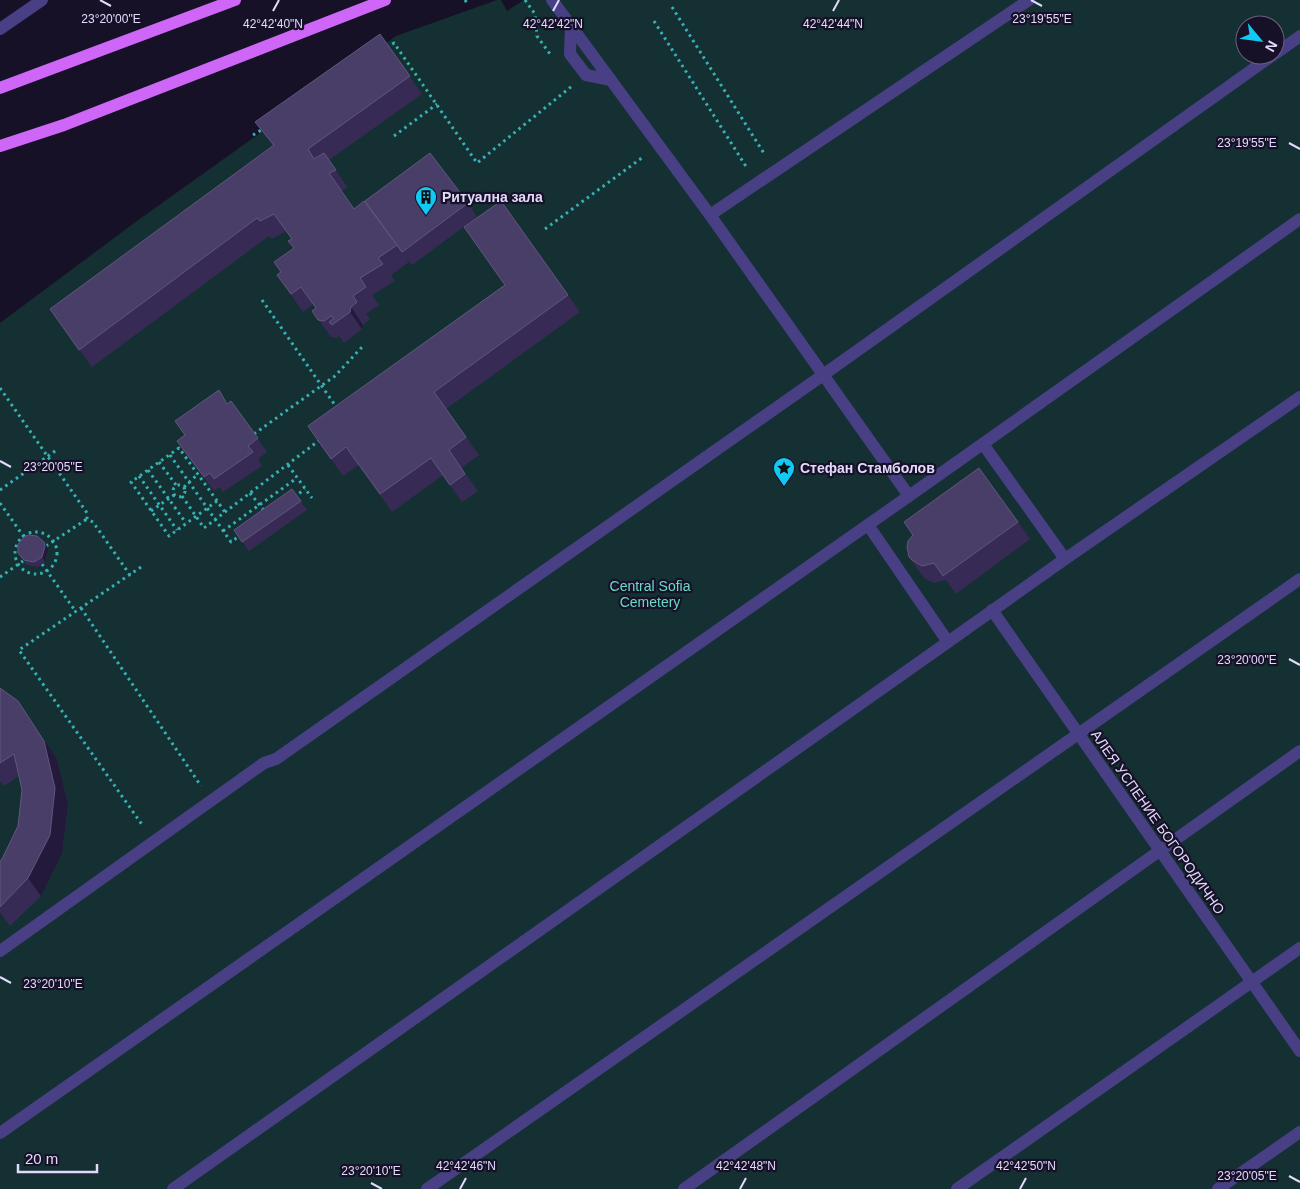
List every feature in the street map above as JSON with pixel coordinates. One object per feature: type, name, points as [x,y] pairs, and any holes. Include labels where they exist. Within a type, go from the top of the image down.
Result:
[{"type":"main road","points":[[0,88],[235,0]]},
{"type":"main road","points":[[0,146],[64,125],[385,0]]},
{"type":"street","points":[[0,29],[42,0]]},
{"type":"street","points":[[552,0],[710,215],[909,496]]},
{"type":"street","points":[[710,215],[1029,0]]},
{"type":"street","points":[[570,25],[570,54],[586,75],[611,80]]},
{"type":"street","points":[[1285,46],[1300,36]]},
{"type":"street","points":[[0,951],[264,763],[276,759],[824,376],[1259,65]]},
{"type":"street","points":[[0,1133],[868,525],[1300,219]]},
{"type":"street","points":[[173,1189],[992,610],[1300,397]]},
{"type":"street","points":[[983,444],[1065,559]]},
{"type":"street","points":[[868,525],[948,642]]},
{"type":"street","points":[[427,1189],[1300,580]]},
{"type":"street","name":"АЛЕЯ УСПЕНИЕ БОГОРОДИЧНО","points":[[992,610],[1300,1052]]},
{"type":"street","points":[[684,1189],[1300,751]]},
{"type":"street","points":[[957,1189],[1300,948]]},
{"type":"street","points":[[1218,1189],[1300,1132]]},
{"type":"path","points":[[525,0],[535,14],[536,36],[552,57]]},
{"type":"path","points":[[672,7],[776,171]]},
{"type":"path","points":[[654,21],[757,183]]},
{"type":"path","points":[[386,49],[394,44],[477,163],[573,85],[568,78]]},
{"type":"path","points":[[394,136],[437,104]]},
{"type":"path","points":[[253,135],[270,125]]},
{"type":"path","points":[[545,229],[659,145]]},
{"type":"path","points":[[262,300],[341,414]]},
{"type":"path","points":[[254,434],[335,376],[362,346]]},
{"type":"path","points":[[0,388],[87,513],[87,519]]},
{"type":"path","points":[[151,511],[174,495],[182,496],[204,528],[324,437]]},
{"type":"path","points":[[217,501],[169,536],[131,482],[179,448],[199,473],[225,512]]},
{"type":"path","points":[[0,490],[58,449]]},
{"type":"path","points":[[170,455],[231,542],[246,531]]},
{"type":"path","points":[[159,462],[176,485],[184,487]]},
{"type":"path","points":[[288,465],[312,498]]},
{"type":"path","points":[[148,470],[186,523]]},
{"type":"path","points":[[182,496],[185,492],[184,487],[199,473]]},
{"type":"path","points":[[139,476],[177,530]]},
{"type":"path","points":[[224,530],[297,478]]},
{"type":"path","points":[[174,495],[173,489],[176,485]]},
{"type":"path","points":[[290,500],[305,489]]},
{"type":"path","points":[[250,493],[268,516]]},
{"type":"path","points":[[0,503],[27,542]]},
{"type":"path","points":[[46,546],[87,519]]},
{"type":"path","points":[[87,519],[93,522],[130,575]]},
{"type":"path","points":[[34,532],[45,534],[54,542],[57,552],[54,562],[48,571],[37,575],[26,572],[18,565],[14,555],[16,544],[23,536],[34,532]]},
{"type":"path","points":[[0,577],[23,561]]},
{"type":"path","points":[[42,564],[76,612]]},
{"type":"path","points":[[141,567],[19,650],[154,841]]},
{"type":"path","points":[[81,608],[211,801]]},
{"type":"green space","name":"Central Sofia Cemetery","points":[[497,0],[501,0],[507,11],[524,0],[1300,0],[1300,1189],[0,1189],[0,323],[141,218],[396,36]]},
{"type":"building","points":[[380,34],[410,76],[308,149],[314,159],[324,153],[336,170],[329,173],[354,209],[364,201],[397,245],[378,258],[383,264],[360,278],[366,287],[353,296],[357,302],[351,307],[350,312],[332,325],[329,322],[334,318],[331,316],[324,321],[318,320],[312,311],[316,308],[301,287],[291,294],[277,275],[281,272],[274,262],[294,248],[288,241],[292,239],[274,214],[260,221],[257,218],[79,350],[50,309],[274,145],[255,122]]},
{"type":"building","name":"Ритуална зала","points":[[430,153],[468,203],[402,252],[365,201]]},
{"type":"building","points":[[501,201],[568,295],[434,392],[466,437],[449,450],[465,474],[450,485],[431,458],[380,494],[346,447],[331,459],[308,426],[505,285],[464,227]]},
{"type":"building","points":[[219,390],[227,404],[231,401],[258,438],[248,446],[253,452],[214,479],[210,473],[204,477],[177,441],[185,435],[175,421]]},
{"type":"building","points":[[979,468],[1018,522],[943,576],[934,563],[922,566],[909,557],[908,541],[913,535],[904,522]]},
{"type":"building","points":[[292,489],[301,501],[242,542],[234,530]]},
{"type":"building","points":[[28,535],[37,536],[44,542],[45,546],[42,557],[34,562],[24,560],[18,553],[18,544]]},
{"type":"building","points":[[0,688],[18,701],[44,741],[55,788],[50,835],[28,878],[0,907],[0,861],[18,826],[22,790],[14,754],[0,763]]},
{"type":"place","name":"Ритуална зала","points":[[426,216]]},
{"type":"place","name":"Стефан Стамболов","points":[[784,487]]}]
